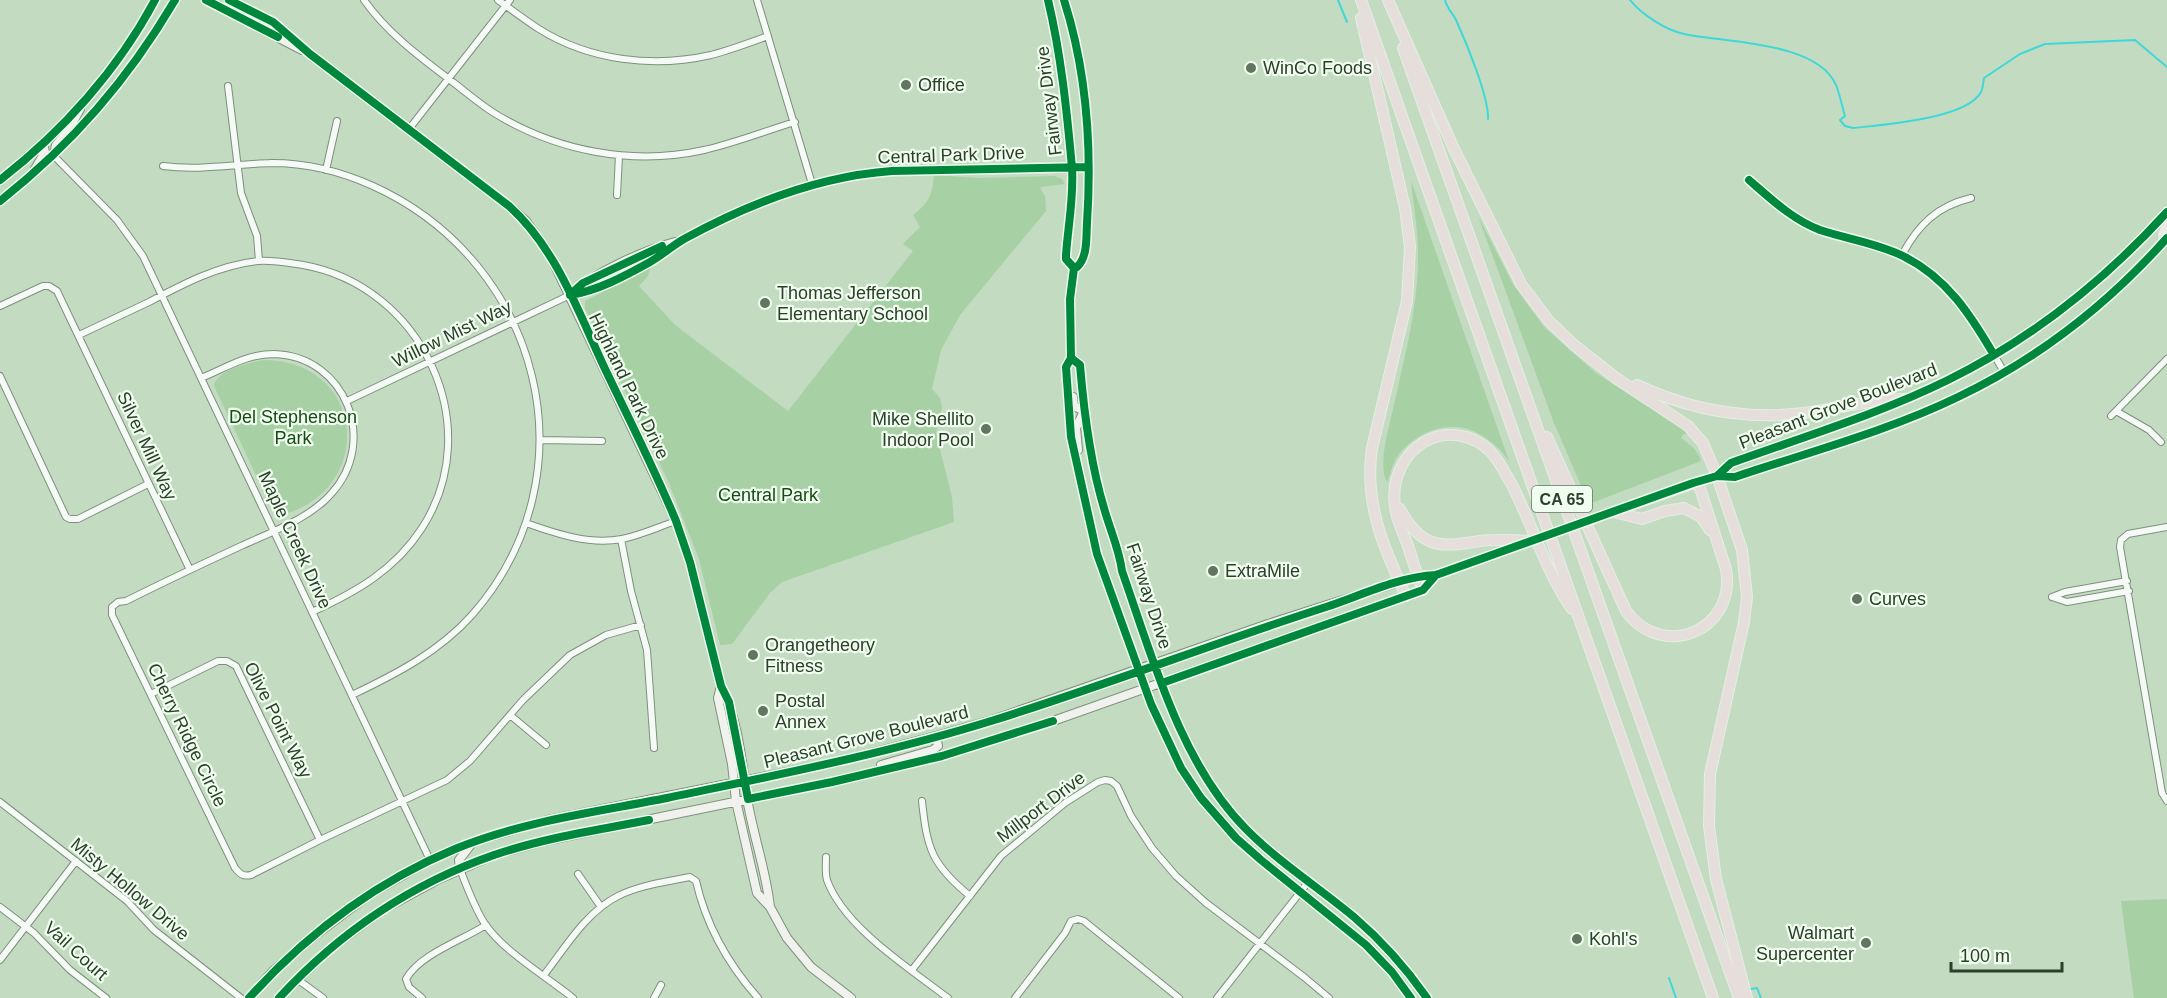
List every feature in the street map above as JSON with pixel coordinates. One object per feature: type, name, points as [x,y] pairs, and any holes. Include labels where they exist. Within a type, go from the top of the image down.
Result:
[{"type":"highway","points":[[1359,0],[1405,208],[1410,247],[1407,301],[1372,448],[1369,471],[1373,508],[1392,566],[1406,596]]},
{"type":"highway","name":"CA 65","points":[[1359,0],[1713,998]]},
{"type":"highway","points":[[1387,0],[1454,149],[1513,270],[1526,291],[1550,321],[1574,345],[1616,378],[1688,426],[1703,443],[1718,476],[1742,550],[1747,597],[1744,622],[1710,774],[1709,826],[1716,879],[1747,998]]},
{"type":"highway","name":"CA 65","points":[[1387,0],[1739,998]]},
{"type":"highway","points":[[1510,352],[1615,588],[1632,619],[1647,631],[1665,637],[1685,636],[1709,623],[1721,608],[1727,590],[1726,569],[1698,482]]},
{"type":"highway","points":[[1601,366],[1634,384],[1675,401],[1746,415],[1774,416],[1805,413],[1878,399],[1904,399]]},
{"type":"highway","points":[[1424,590],[1395,511],[1395,483],[1400,467],[1409,453],[1422,443],[1438,436],[1455,435],[1471,438],[1484,446],[1501,466],[1525,511],[1562,595],[1579,617]]},
{"type":"highway","points":[[1395,501],[1416,533],[1431,542],[1455,546],[1504,545],[1532,541]]},
{"type":"highway","points":[[1614,512],[1642,519],[1665,511],[1684,508],[1701,517],[1716,541]]},
{"type":"main road","points":[[0,180],[43,143],[85,100],[135,35],[155,0]]},
{"type":"main road","points":[[0,201],[54,156],[108,98],[150,42],[175,0]]},
{"type":"main road","name":"Highland Park Drive","points":[[206,0],[310,54]]},
{"type":"main road","name":"Highland Park Drive","points":[[229,0],[273,22],[310,54],[410,129],[526,221],[551,257],[676,521],[690,562],[721,686],[729,702],[768,886],[770,907]]},
{"type":"main road","name":"Fairway Drive","points":[[1048,0],[1058,43],[1072,168],[1071,211],[1066,260],[1074,267]]},
{"type":"main road","name":"Fairway Drive","points":[[1064,0],[1084,89],[1088,167],[1083,259],[1077,267],[1074,267]]},
{"type":"main road","points":[[54,156],[56,145],[69,131],[85,100]]},
{"type":"main road","points":[[28,179],[45,152],[43,143]]},
{"type":"main road","name":"Central Park Drive","points":[[570,295],[588,292],[650,262],[683,239],[812,184],[865,173],[892,171],[1088,167]]},
{"type":"main road","name":"Pleasant Grove Boulevard","points":[[1718,476],[1731,464],[1904,399],[1948,380],[1994,355],[2042,324],[2090,288],[2167,212]]},
{"type":"main road","points":[[2166,241],[2163,235],[2167,225]]},
{"type":"main road","name":"Pleasant Grove Boulevard","points":[[1532,541],[1698,482],[1718,476],[1735,477],[1911,417],[1958,397],[2004,372],[2083,320],[2166,241]]},
{"type":"main road","name":"Fairway Drive","points":[[1074,267],[1070,299],[1071,358],[1080,365],[1084,411],[1104,510],[1120,553],[1122,571],[1176,720],[1209,782],[1229,810],[1253,835],[1369,930],[1404,967],[1427,998]]},
{"type":"main road","points":[[1071,358],[1066,367],[1071,373],[1074,406],[1084,411],[1076,428],[1078,454],[1076,465]]},
{"type":"main road","name":"Fairway Drive","points":[[1066,367],[1070,428],[1076,465],[1097,554],[1166,740],[1181,768],[1201,798],[1248,850],[1366,945],[1392,972],[1411,998]]},
{"type":"main road","name":"Pleasant Grove Boulevard","points":[[249,998],[273,971],[314,936],[370,894],[430,860],[472,842],[548,820],[837,762],[992,720],[1268,624],[1417,576],[1436,575],[1504,545]]},
{"type":"main road","points":[[1424,590],[1436,575]]},
{"type":"main road","name":"Pleasant Grove Boulevard","points":[[279,998],[327,951],[382,910],[460,869],[494,855],[544,842],[878,771],[962,750],[1053,721],[1424,590]]},
{"type":"main road","name":"Highland Park Drive","points":[[721,686],[718,699],[735,783],[736,801],[757,893],[770,907],[787,938],[811,967],[851,998]]},
{"type":"main road","points":[[878,771],[881,764],[933,750],[938,746],[936,736]]},
{"type":"main road","points":[[460,869],[459,860],[472,842]]},
{"type":"street","points":[[364,0],[404,45],[492,112],[536,134],[567,145],[619,155],[668,155],[704,150],[795,122]]},
{"type":"street","points":[[498,0],[508,3],[541,30],[559,40],[592,53],[624,59],[653,62],[687,60],[727,51],[768,36]]},
{"type":"street","points":[[757,0],[812,184]]},
{"type":"street","points":[[410,129],[508,3]]},
{"type":"street","points":[[228,86],[241,194],[257,236],[259,261]]},
{"type":"street","points":[[326,170],[337,121]]},
{"type":"street","points":[[616,195],[619,155]]},
{"type":"street","name":"Maple Creek Drive","points":[[54,156],[104,205],[127,232],[143,256],[430,860]]},
{"type":"street","points":[[163,166],[192,170],[238,165],[291,164],[355,178],[389,193],[443,230],[478,266],[513,321],[526,350],[535,382],[540,440],[536,481],[526,523],[513,553],[481,604],[460,628],[423,658],[352,695]]},
{"type":"street","points":[[1749,180],[1803,222],[1818,229],[1902,255],[1939,280],[1973,317],[2004,372]]},
{"type":"street","points":[[1902,255],[1917,230],[1934,213],[1971,198]]},
{"type":"street","points":[[79,335],[209,273],[259,261],[310,266],[328,271],[361,286],[402,318],[430,360],[442,391],[447,454],[441,486],[429,514],[408,546],[382,573],[357,591],[312,612]]},
{"type":"street","name":"Silver Mill Way","points":[[0,306],[39,288],[49,286],[57,291],[189,570]]},
{"type":"street","name":"Willow Mist Way","points":[[347,401],[570,295]]},
{"type":"street","points":[[201,378],[240,360],[261,355],[283,355],[315,366],[331,379],[347,401]]},
{"type":"street","points":[[2161,442],[2149,430],[2113,414],[2167,359]]},
{"type":"street","points":[[0,376],[66,517],[78,519],[148,484]]},
{"type":"street","name":"Cherry Ridge Circle","points":[[347,401],[353,420],[355,441],[353,452],[345,475],[321,504],[274,530],[126,601],[118,602],[112,607],[112,615],[235,868],[240,874],[251,875],[447,780],[462,769],[537,685],[570,655],[606,635],[641,625]]},
{"type":"street","points":[[540,440],[602,441]]},
{"type":"street","points":[[526,523],[580,539],[621,539],[676,521]]},
{"type":"street","points":[[2167,526],[2128,534],[2124,536],[2120,547],[2162,793],[2167,801]]},
{"type":"street","points":[[621,539],[649,663],[654,748]]},
{"type":"street","points":[[2127,581],[2065,592],[2052,597],[2067,602],[2129,591]]},
{"type":"street","name":"Olive Point Way","points":[[151,694],[218,661],[227,661],[236,666],[320,840]]},
{"type":"street","points":[[510,715],[546,746]]},
{"type":"street","name":"Millport Drive","points":[[912,970],[1001,856],[1065,803],[1105,780],[1117,786],[1131,816],[1152,848],[1176,876],[1206,903],[1329,998]]},
{"type":"street","points":[[922,801],[932,854],[950,879],[970,896]]},
{"type":"street","name":"Misty Hollow Drive","points":[[0,802],[127,901],[154,930],[241,998]]},
{"type":"street","points":[[826,857],[826,878],[845,911],[860,928],[948,998]]},
{"type":"street","points":[[0,960],[76,861]]},
{"type":"street","points":[[460,869],[486,925],[513,952],[573,998]]},
{"type":"street","points":[[578,874],[601,907]]},
{"type":"street","points":[[544,975],[601,907],[634,889],[690,877],[696,881],[702,906],[728,958],[745,984],[758,998]]},
{"type":"street","points":[[1217,998],[1309,881]]},
{"type":"street","name":"Vail Court","points":[[0,907],[26,926],[70,970],[106,998]]},
{"type":"street","points":[[1015,998],[1065,933],[1071,921],[1078,920],[1083,921],[1179,998]]},
{"type":"street","points":[[422,998],[409,987],[406,979],[409,974],[428,958],[486,925]]},
{"type":"street","points":[[299,977],[323,998]]},
{"type":"street","points":[[654,998],[661,985]]},
{"type":"green space","name":"Central Park","points":[[934,175],[979,178],[1055,176],[1062,179],[1065,184],[1040,187],[1045,196],[1046,211],[960,315],[941,350],[932,389],[940,398],[942,408],[936,433],[952,497],[954,522],[782,582],[770,593],[732,644],[720,645],[699,559],[669,483],[585,308],[585,301],[650,268],[648,276],[639,286],[675,325],[788,411],[913,251],[903,244],[920,227],[913,215],[929,198]]},
{"type":"green space","points":[[1411,181],[1509,461],[1496,446],[1479,434],[1468,429],[1446,427],[1423,434],[1404,448],[1395,460],[1387,482],[1383,465],[1385,444],[1409,335],[1417,282],[1418,243]]},
{"type":"green space","points":[[1478,216],[1514,286],[1544,327],[1596,373],[1648,407],[1649,405],[1686,432],[1688,434],[1684,434],[1681,438],[1695,450],[1701,461],[1589,504],[1554,423]]},
{"type":"green space","name":"Del Stephenson Park","points":[[265,360],[298,366],[323,381],[339,403],[347,428],[345,455],[333,480],[313,501],[282,515],[273,511],[214,386],[216,380],[228,371]]},
{"type":"green space","points":[[2167,899],[2167,998],[2134,998],[2121,901]]},
{"type":"waterway","points":[[1338,0],[1347,22]]},
{"type":"waterway","points":[[1445,0],[1456,20],[1476,70],[1485,97],[1488,119]]},
{"type":"waterway","points":[[1630,0],[1648,16],[1677,32],[1768,46],[1810,60],[1826,71],[1836,85],[1845,116],[1840,120],[1845,126],[1853,128],[1922,119],[1959,109],[1973,101],[1981,92],[1984,78],[2020,54],[2045,44],[2135,40],[2167,67]]},
{"type":"waterway","points":[[1669,978],[1676,998]]},
{"type":"waterway","points":[[1751,989],[1757,988],[1761,998]]},
{"type":"cycle path","points":[[0,180],[45,141],[87,98],[124,51],[155,0]]},
{"type":"cycle path","points":[[0,201],[51,157],[97,109],[138,57],[175,0]]},
{"type":"cycle path","points":[[206,0],[278,37]]},
{"type":"cycle path","points":[[229,0],[273,22],[310,54],[509,206],[526,223],[554,262],[676,521],[690,562],[721,686],[729,702],[748,799],[942,756],[1053,721]]},
{"type":"cycle path","points":[[1048,0],[1060,62],[1072,168],[1072,201],[1066,255],[1066,259],[1074,268],[1070,299],[1071,358],[1066,367],[1071,437],[1097,554],[1151,704],[1181,768],[1201,798],[1236,838],[1366,945],[1392,972],[1411,998]]},
{"type":"cycle path","points":[[1064,0],[1083,82],[1088,138],[1086,246],[1081,263],[1074,268]]},
{"type":"cycle path","points":[[570,295],[621,278],[684,239],[733,214],[811,185],[892,171],[1088,167]]},
{"type":"cycle path","points":[[1749,180],[1783,208],[1810,226],[1883,248],[1919,265],[1956,298],[1994,355]]},
{"type":"cycle path","points":[[1717,476],[1731,463],[1895,404],[1979,364],[2038,327],[2092,285],[2167,212]]},
{"type":"cycle path","points":[[249,998],[318,932],[370,894],[426,862],[481,839],[533,824],[789,772],[951,733],[1075,693],[1380,587],[1408,579],[1436,575],[1693,483],[1717,476],[1735,477],[1904,420],[1988,382],[2044,347],[2121,285],[2167,238]]},
{"type":"cycle path","points":[[570,295],[583,283],[662,246]]},
{"type":"cycle path","points":[[1071,358],[1080,365],[1091,455],[1122,571],[1170,707],[1185,740],[1222,801],[1245,828],[1270,852],[1364,926],[1393,955],[1427,998]]},
{"type":"cycle path","points":[[1162,683],[1423,590],[1436,575]]},
{"type":"cycle path","points":[[279,998],[351,932],[405,896],[463,867],[532,844],[649,820]]},
{"type":"place","name":"WinCo Foods","points":[[1251,68]]},
{"type":"place","name":"Office","points":[[906,85]]},
{"type":"place","name":"Thomas Jefferson Elementary School","points":[[765,303]]},
{"type":"place","name":"Mike Shellito Indoor Pool","points":[[986,429]]},
{"type":"place","name":"ExtraMile","points":[[1213,571]]},
{"type":"place","name":"Curves","points":[[1857,599]]},
{"type":"place","name":"Orangetheory Fitness","points":[[753,655]]},
{"type":"place","name":"Postal Annex","points":[[763,711]]},
{"type":"place","name":"Kohl's","points":[[1577,939]]},
{"type":"place","name":"Walmart Supercenter","points":[[1866,943]]}]
